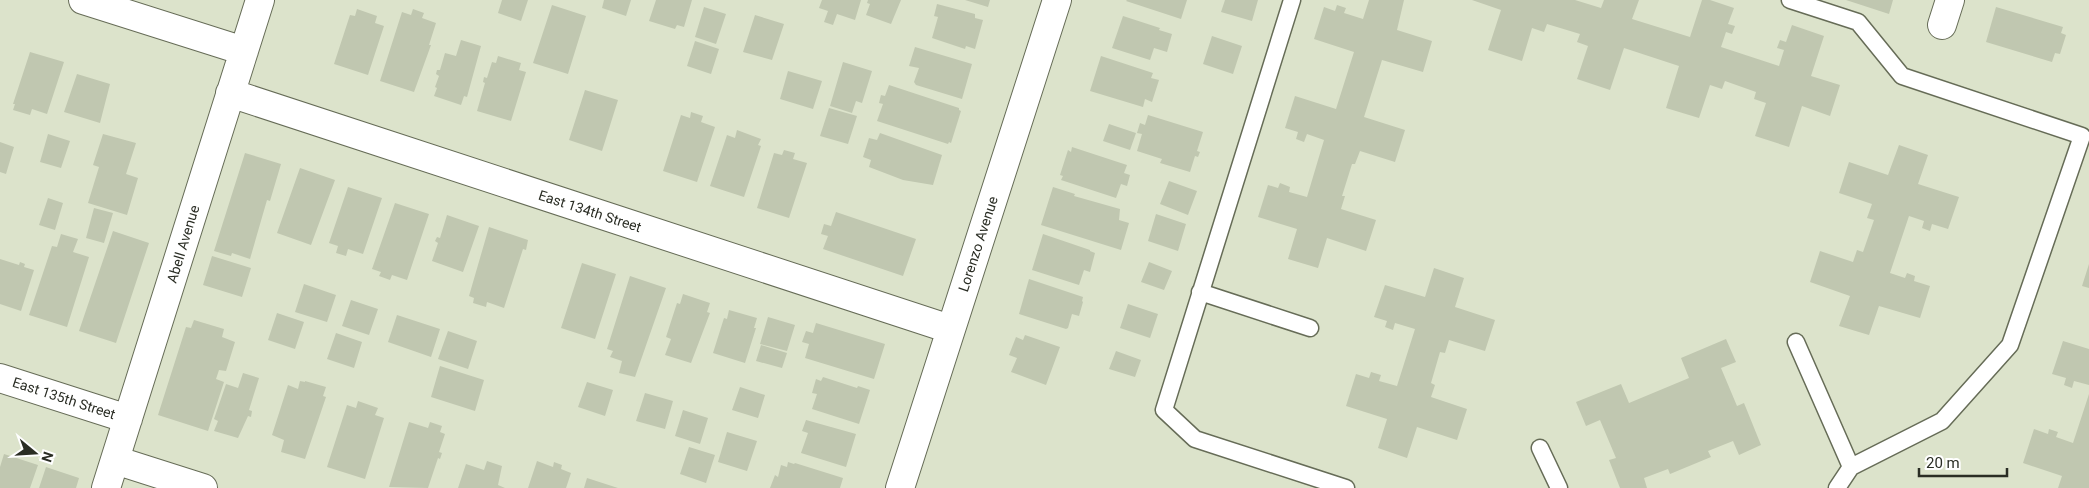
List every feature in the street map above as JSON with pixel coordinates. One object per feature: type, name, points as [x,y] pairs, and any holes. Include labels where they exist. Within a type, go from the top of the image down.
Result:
[{"type":"street","points":[[82,0],[244,51]]},
{"type":"street","name":"Abell Avenue","points":[[106,488],[260,0]]},
{"type":"street","name":"Lorenzo Avenue","points":[[900,488],[1057,0]]},
{"type":"street","name":"East 134th Street","points":[[230,92],[950,329]]},
{"type":"street","name":"East 135th Street","points":[[0,378],[128,418]]},
{"type":"street","points":[[115,460],[203,488]]},
{"type":"lane","points":[[1292,0],[1164,410],[1195,439],[1346,488]]},
{"type":"lane","points":[[1790,0],[1858,22],[1902,76],[2086,136],[2010,345],[1942,421],[1851,467],[1837,488]]},
{"type":"lane","points":[[1200,292],[1310,328]]},
{"type":"lane","points":[[1796,342],[1851,467]]},
{"type":"lane","points":[[1540,448],[1559,488]]},
{"type":"building","points":[[502,0],[528,0],[521,21],[498,13]]},
{"type":"building","points":[[604,0],[631,0],[626,16],[602,8]]},
{"type":"building","points":[[656,0],[692,0],[684,27],[677,25],[675,29],[649,21]]},
{"type":"building","points":[[822,0],[861,0],[855,20],[837,14],[833,25],[824,22],[828,11],[819,8]]},
{"type":"building","points":[[868,0],[901,0],[891,24],[866,15],[870,4],[867,3]]},
{"type":"building","points":[[965,0],[990,0],[988,7]]},
{"type":"building","points":[[1127,0],[1187,0],[1181,19]]},
{"type":"building","points":[[1225,0],[1258,0],[1252,21],[1221,12]]},
{"type":"building","points":[[1369,0],[1404,0],[1397,30],[1432,41],[1423,72],[1382,60],[1364,117],[1405,130],[1395,162],[1360,151],[1355,164],[1352,164],[1342,196],[1345,196],[1341,209],[1376,220],[1366,251],[1327,238],[1318,268],[1288,259],[1297,229],[1258,217],[1268,185],[1278,188],[1280,183],[1290,187],[1289,192],[1307,197],[1324,140],[1307,134],[1304,142],[1296,139],[1298,132],[1285,128],[1295,96],[1336,109],[1354,52],[1314,39],[1324,7],[1335,11],[1337,5],[1346,8],[1344,13],[1363,19]]},
{"type":"building","points":[[1472,0],[1575,0],[1601,8],[1604,0],[1639,0],[1632,19],[1690,37],[1702,0],[1710,0],[1734,8],[1728,24],[1735,26],[1732,34],[1726,32],[1721,47],[1779,66],[1784,50],[1777,48],[1780,40],[1786,42],[1792,25],[1824,36],[1811,76],[1840,85],[1830,116],[1802,106],[1789,147],[1755,136],[1766,103],[1754,99],[1756,92],[1725,81],[1722,89],[1710,85],[1699,118],[1666,108],[1679,66],[1624,48],[1610,90],[1577,79],[1588,46],[1577,42],[1580,34],[1547,24],[1544,32],[1532,28],[1522,61],[1488,50],[1501,10]]},
{"type":"building","points":[[1846,0],[1893,0],[1889,14]]},
{"type":"building","points":[[937,4],[975,14],[975,18],[983,20],[975,49],[966,46],[965,49],[932,38],[938,17],[934,16]]},
{"type":"building","points":[[552,5],[586,16],[568,74],[533,63]]},
{"type":"building","points":[[704,7],[726,14],[716,44],[695,37]]},
{"type":"building","points":[[1996,7],[2063,27],[2061,33],[2066,35],[2060,54],[2055,53],[2052,62],[1986,42]]},
{"type":"building","points":[[357,9],[377,16],[375,23],[384,26],[368,75],[334,64],[350,15],[355,16]]},
{"type":"building","points":[[413,9],[424,13],[422,18],[436,23],[429,45],[431,45],[414,92],[380,81],[402,12],[411,15]]},
{"type":"building","points":[[755,15],[784,24],[772,60],[743,52]]},
{"type":"building","points":[[1123,16],[1172,34],[1167,52],[1154,48],[1150,60],[1112,48]]},
{"type":"building","points":[[1212,36],[1242,46],[1233,74],[1203,64]]},
{"type":"building","points":[[461,40],[481,46],[467,97],[464,96],[461,105],[434,96],[439,76],[436,74],[437,70],[440,70],[445,53],[456,56]]},
{"type":"building","points":[[695,41],[719,49],[711,74],[687,66]]},
{"type":"building","points":[[915,47],[972,64],[962,99],[916,85],[914,82],[919,68],[909,66]]},
{"type":"building","points":[[30,52],[64,62],[47,114],[32,109],[30,115],[13,110],[15,104],[13,104]]},
{"type":"building","points":[[498,56],[521,63],[519,70],[526,72],[511,121],[477,111],[485,83],[483,82],[484,77],[487,78],[492,62],[496,63]]},
{"type":"building","points":[[1101,56],[1153,73],[1151,78],[1159,80],[1152,102],[1145,99],[1143,107],[1090,91]]},
{"type":"building","points":[[843,62],[872,71],[862,103],[856,101],[852,113],[830,106]]},
{"type":"building","points":[[788,71],[822,81],[813,109],[780,99]]},
{"type":"building","points":[[77,74],[110,84],[100,123],[64,112]]},
{"type":"building","points":[[889,85],[959,108],[961,111],[951,143],[949,142],[948,144],[877,121],[883,104],[879,103],[881,95],[885,96]]},
{"type":"building","points":[[585,90],[618,100],[602,151],[569,140]]},
{"type":"building","points":[[829,108],[857,116],[848,144],[820,136]]},
{"type":"building","points":[[691,112],[703,116],[701,122],[715,127],[697,182],[663,171],[681,115],[690,118]]},
{"type":"building","points":[[1148,115],[1203,132],[1197,151],[1200,152],[1198,157],[1195,156],[1190,172],[1160,163],[1162,159],[1137,151],[1142,134],[1137,133],[1140,123],[1145,125]]},
{"type":"building","points":[[1109,124],[1136,133],[1130,150],[1103,141]]},
{"type":"building","points":[[737,130],[761,139],[758,145],[761,146],[744,197],[710,186],[727,135],[735,138]]},
{"type":"building","points":[[880,133],[942,155],[933,185],[903,180],[869,167],[871,160],[863,157],[869,138],[877,140]]},
{"type":"building","points":[[48,134],[70,141],[61,168],[40,162]]},
{"type":"building","points":[[103,134],[136,143],[126,174],[138,178],[127,215],[88,203],[99,167],[93,165]]},
{"type":"building","points":[[0,142],[14,147],[6,174],[0,172]]},
{"type":"building","points":[[1899,145],[1928,155],[1918,184],[1959,197],[1948,229],[1932,224],[1930,231],[1922,228],[1924,221],[1909,216],[1890,273],[1905,278],[1907,273],[1915,276],[1914,281],[1930,286],[1920,318],[1879,306],[1869,335],[1839,326],[1850,296],[1810,282],[1820,251],[1853,262],[1857,250],[1863,252],[1874,220],[1867,218],[1872,204],[1839,193],[1849,162],[1888,175]]},
{"type":"building","points":[[1072,147],[1127,165],[1124,173],[1130,175],[1127,186],[1121,184],[1116,198],[1061,180],[1063,176],[1060,175],[1068,150],[1071,152]]},
{"type":"building","points":[[784,150],[795,153],[793,159],[807,163],[789,218],[757,208],[774,153],[782,155]]},
{"type":"building","points":[[245,153],[281,164],[270,201],[267,200],[250,259],[232,253],[231,256],[214,251]]},
{"type":"building","points":[[300,168],[335,180],[311,245],[277,233]]},
{"type":"building","points":[[1169,181],[1197,191],[1188,215],[1160,204]]},
{"type":"building","points":[[348,187],[382,198],[363,254],[348,249],[346,256],[336,253],[338,246],[329,243]]},
{"type":"building","points":[[1053,187],[1075,194],[1074,196],[1120,209],[1119,220],[1129,223],[1121,250],[1041,225]]},
{"type":"building","points":[[48,198],[63,203],[55,230],[39,225]]},
{"type":"building","points":[[395,203],[429,214],[407,280],[392,275],[390,280],[379,276],[381,272],[372,269]]},
{"type":"building","points":[[94,208],[113,213],[104,243],[86,238]]},
{"type":"building","points":[[836,212],[916,239],[903,276],[823,249],[828,236],[821,234],[824,224],[831,226]]},
{"type":"building","points":[[1156,214],[1186,224],[1178,251],[1148,241]]},
{"type":"building","points":[[447,215],[479,226],[463,272],[432,261],[438,243],[435,241],[437,237],[440,238]]},
{"type":"building","points":[[489,227],[528,240],[526,250],[523,249],[504,308],[487,302],[486,307],[473,303],[474,298],[469,296]]},
{"type":"building","points":[[113,231],[149,243],[116,343],[79,331]]},
{"type":"building","points":[[61,234],[78,239],[73,252],[89,257],[67,327],[29,315],[52,246],[57,247]]},
{"type":"building","points":[[1043,234],[1095,253],[1090,272],[1084,270],[1079,285],[1032,270]]},
{"type":"building","points":[[212,256],[251,268],[242,297],[203,285]]},
{"type":"building","points":[[0,259],[19,265],[20,262],[25,264],[24,267],[34,270],[21,311],[0,304]]},
{"type":"building","points":[[1149,262],[1172,271],[1164,290],[1141,282]]},
{"type":"building","points":[[582,263],[616,274],[595,339],[561,328]]},
{"type":"building","points":[[2089,264],[2089,288],[2082,286]]},
{"type":"building","points":[[1434,268],[1464,278],[1455,307],[1495,320],[1485,351],[1449,340],[1445,353],[1440,352],[1431,383],[1435,385],[1431,397],[1467,409],[1457,440],[1417,427],[1407,458],[1378,448],[1387,419],[1346,406],[1356,374],[1369,378],[1371,372],[1381,375],[1379,381],[1397,386],[1415,329],[1395,323],[1393,330],[1385,327],[1387,321],[1374,317],[1385,285],[1425,297]]},
{"type":"building","points":[[630,276],[666,288],[635,377],[619,373],[622,361],[610,357],[613,351],[607,349]]},
{"type":"building","points":[[1029,279],[1083,297],[1079,316],[1072,314],[1068,328],[1066,329],[1019,314]]},
{"type":"building","points":[[304,284],[336,295],[327,322],[295,312]]},
{"type":"building","points":[[683,294],[710,303],[707,312],[710,313],[691,363],[665,355],[671,339],[666,337],[677,303],[680,304]]},
{"type":"building","points":[[351,300],[378,309],[369,335],[342,326]]},
{"type":"building","points":[[1128,304],[1158,314],[1150,338],[1120,328]]},
{"type":"building","points":[[729,310],[757,318],[754,328],[756,328],[745,363],[713,353],[724,318],[727,319]]},
{"type":"building","points":[[277,313],[304,322],[295,349],[268,340]]},
{"type":"building","points":[[397,315],[440,329],[431,357],[388,342]]},
{"type":"building","points":[[768,317],[795,325],[787,351],[760,344]]},
{"type":"building","points":[[194,320],[224,329],[222,337],[235,342],[226,371],[219,370],[216,379],[224,382],[208,431],[158,415],[186,327],[191,328]]},
{"type":"building","points":[[816,323],[885,344],[874,379],[805,358],[809,344],[802,342],[806,331],[813,333]]},
{"type":"building","points":[[448,331],[477,341],[468,369],[438,359]]},
{"type":"building","points":[[336,333],[362,342],[354,368],[327,359]]},
{"type":"building","points":[[1025,335],[1060,347],[1046,385],[1011,372],[1017,358],[1009,355],[1016,337],[1023,340]]},
{"type":"building","points":[[1726,339],[1736,362],[1721,368],[1737,406],[1744,403],[1761,445],[1739,455],[1733,441],[1708,451],[1711,457],[1670,474],[1668,469],[1644,478],[1647,488],[1620,488],[1609,460],[1616,458],[1600,420],[1586,426],[1576,402],[1621,384],[1629,403],[1689,378],[1681,358]]},
{"type":"building","points":[[2063,341],[2089,349],[2089,385],[2074,381],[2072,388],[2064,385],[2066,378],[2052,374]]},
{"type":"building","points":[[761,345],[787,353],[782,368],[756,361]]},
{"type":"building","points":[[1116,351],[1141,360],[1135,377],[1109,369]]},
{"type":"building","points":[[440,366],[484,380],[475,411],[431,397]]},
{"type":"building","points":[[243,373],[259,378],[249,410],[252,411],[251,417],[248,416],[238,438],[214,431],[218,421],[214,419],[226,384],[238,388]]},
{"type":"building","points":[[823,377],[857,388],[858,386],[870,390],[859,424],[812,409],[817,394],[812,393],[816,379],[821,381]]},
{"type":"building","points":[[300,381],[326,387],[323,396],[326,397],[305,459],[281,452],[284,440],[272,435],[288,385],[298,389]]},
{"type":"building","points":[[587,382],[613,390],[605,416],[578,407]]},
{"type":"building","points":[[740,387],[765,395],[758,418],[732,410]]},
{"type":"building","points":[[645,393],[673,401],[665,429],[636,421]]},
{"type":"building","points":[[2089,394],[2089,488],[2058,488],[2062,476],[2023,463],[2034,429],[2048,434],[2049,429],[2058,432],[2056,437],[2073,443]]},
{"type":"building","points":[[358,401],[378,408],[375,415],[384,418],[365,479],[327,467],[347,405],[356,408]]},
{"type":"building","points":[[683,410],[708,418],[700,444],[675,436]]},
{"type":"building","points":[[806,420],[856,434],[846,467],[801,453],[808,433],[802,431]]},
{"type":"building","points":[[409,422],[428,428],[430,422],[442,426],[440,432],[445,434],[439,452],[442,453],[440,459],[438,458],[428,488],[389,487]]},
{"type":"building","points":[[727,432],[757,441],[747,471],[718,462]]},
{"type":"building","points":[[689,447],[715,455],[706,483],[680,474]]},
{"type":"building","points":[[4,454],[38,465],[30,488],[0,488],[0,467]]},
{"type":"building","points":[[487,461],[502,466],[498,485],[505,488],[458,488],[466,464],[484,470]]},
{"type":"building","points":[[537,461],[553,467],[554,462],[562,465],[561,469],[571,473],[566,488],[528,488]]},
{"type":"building","points":[[788,462],[843,478],[840,488],[770,488],[775,475],[778,477],[781,465],[787,467]]},
{"type":"building","points":[[46,467],[79,478],[76,488],[39,488]]},
{"type":"building","points":[[587,478],[618,488],[584,488]]}]
